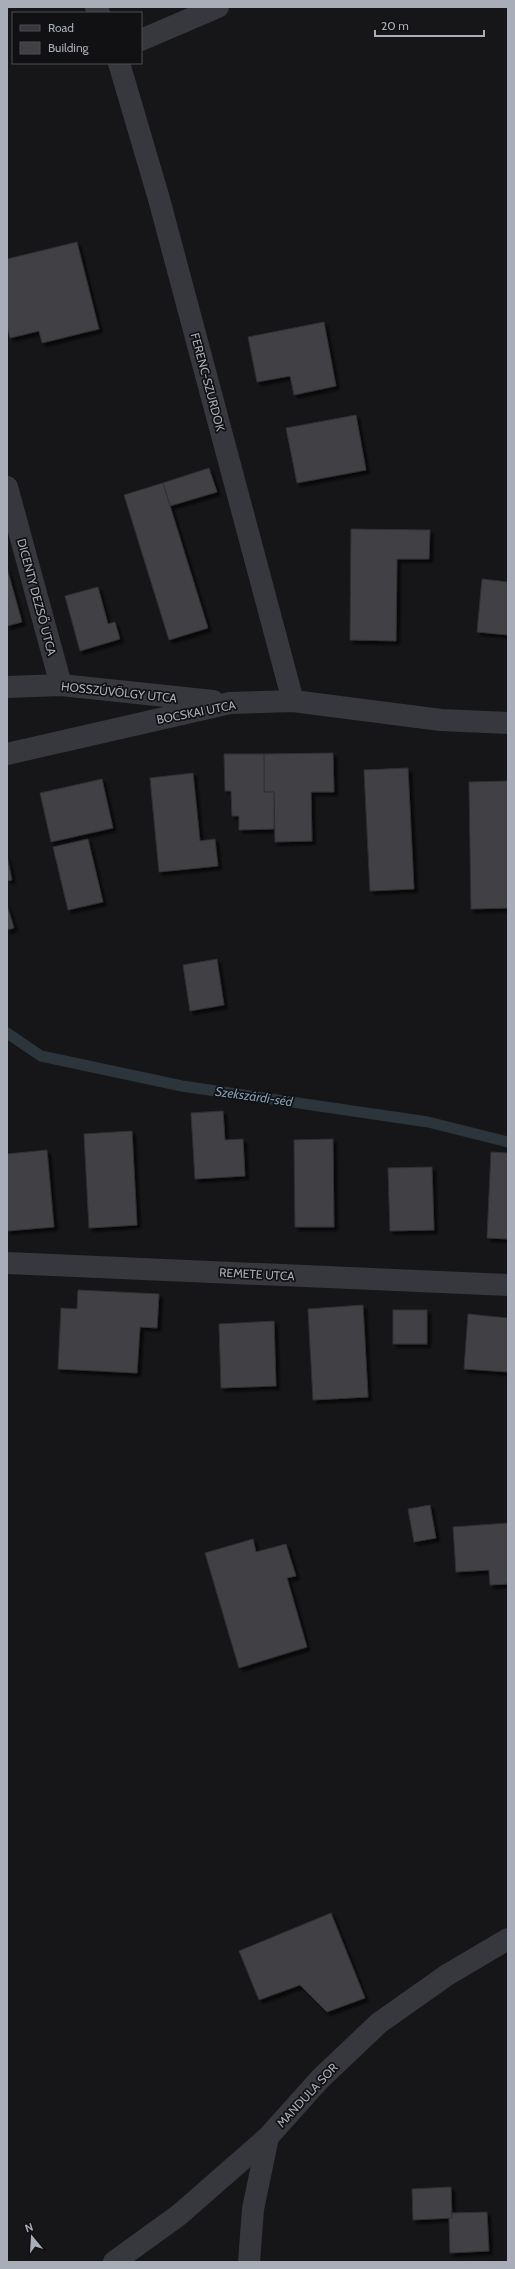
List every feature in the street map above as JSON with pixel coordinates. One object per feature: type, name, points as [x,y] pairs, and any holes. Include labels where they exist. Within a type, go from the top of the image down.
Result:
[{"type":"street","points":[[142,40],[218,7]]},
{"type":"street","name":"FERENC-SZURDOK","points":[[118,64],[159,199],[293,701]]},
{"type":"street","name":"DICENTY DEZSŐ UTCA","points":[[7,487],[61,685]]},
{"type":"street","name":"HOSSZÚVÖLGY UTCA","points":[[7,687],[61,685],[230,703]]},
{"type":"street","name":"BOCSKAI UTCA","points":[[7,754],[230,703],[293,701],[441,720],[508,723]]},
{"type":"street","points":[[441,720],[508,739]]},
{"type":"street","name":"REMETE UTCA","points":[[7,1263],[508,1285]]},
{"type":"street","name":"MANDULA SOR","points":[[114,2262],[179,2215],[268,2137],[320,2078],[379,2023],[447,1975],[508,1939]]},
{"type":"street","points":[[249,2262],[253,2209],[268,2137]]},
{"type":"building","points":[[77,242],[99,329],[42,343],[39,331],[10,338],[7,326],[7,259]]},
{"type":"building","points":[[324,322],[336,386],[294,395],[290,376],[257,382],[248,337]]},
{"type":"building","points":[[356,415],[366,470],[297,483],[286,428]]},
{"type":"building","points":[[209,468],[217,492],[170,506],[163,483]]},
{"type":"building","points":[[163,483],[208,628],[169,640],[124,495]]},
{"type":"building","points":[[351,529],[430,530],[429,559],[397,559],[396,641],[350,640]]},
{"type":"building","points":[[7,568],[22,622],[7,626]]},
{"type":"building","points":[[482,579],[508,582],[508,635],[477,632]]},
{"type":"building","points":[[98,587],[108,624],[115,622],[120,639],[80,651],[65,596]]},
{"type":"building","points":[[333,753],[334,792],[311,792],[312,841],[275,842],[274,792],[264,792],[264,754]]},
{"type":"building","points":[[224,754],[264,754],[264,792],[274,792],[274,829],[239,830],[239,816],[232,816],[231,791],[225,791]]},
{"type":"building","points":[[408,768],[414,889],[370,891],[364,770]]},
{"type":"building","points":[[193,773],[200,841],[215,839],[218,866],[159,872],[150,778]]},
{"type":"building","points":[[102,779],[113,828],[51,842],[40,793]]},
{"type":"building","points":[[508,781],[508,908],[471,909],[469,782]]},
{"type":"building","points":[[88,839],[103,902],[68,910],[53,847]]},
{"type":"building","points":[[7,856],[12,880],[7,881]]},
{"type":"building","points":[[7,905],[14,928],[7,930]]},
{"type":"building","points":[[217,959],[224,1005],[190,1011],[183,965]]},
{"type":"building","points":[[223,1111],[225,1140],[243,1139],[245,1176],[195,1179],[191,1113]]},
{"type":"building","points":[[132,1131],[137,1225],[89,1228],[84,1134]]},
{"type":"building","points":[[333,1139],[334,1227],[295,1227],[294,1140]]},
{"type":"building","points":[[47,1150],[54,1227],[7,1231],[7,1154]]},
{"type":"building","points":[[491,1152],[508,1153],[508,1239],[487,1238]]},
{"type":"building","points":[[432,1167],[434,1230],[390,1231],[388,1168]]},
{"type":"building","points":[[78,1290],[159,1294],[157,1328],[140,1327],[137,1373],[58,1369],[61,1308],[77,1309]]},
{"type":"building","points":[[363,1305],[368,1397],[313,1400],[308,1309]]},
{"type":"building","points":[[393,1310],[427,1310],[427,1344],[393,1344]]},
{"type":"building","points":[[468,1314],[508,1318],[508,1372],[464,1369]]},
{"type":"building","points":[[274,1321],[276,1386],[221,1388],[219,1324]]},
{"type":"building","points":[[430,1505],[436,1538],[414,1542],[408,1509]]},
{"type":"building","points":[[508,1523],[508,1584],[490,1585],[489,1570],[456,1572],[453,1527]]},
{"type":"building","points":[[253,1539],[256,1552],[286,1544],[296,1576],[287,1578],[307,1647],[239,1668],[205,1553]]},
{"type":"building","points":[[331,1913],[365,1998],[327,2012],[300,1985],[259,2000],[239,1951]]},
{"type":"building","points":[[451,2187],[452,2218],[413,2220],[412,2189]]},
{"type":"building","points":[[487,2212],[489,2251],[450,2253],[449,2218],[452,2218],[452,2213]]},
{"type":"waterway","name":"Szekszárdi-séd","points":[[7,1033],[41,1056],[182,1086],[428,1122],[508,1142]]}]
